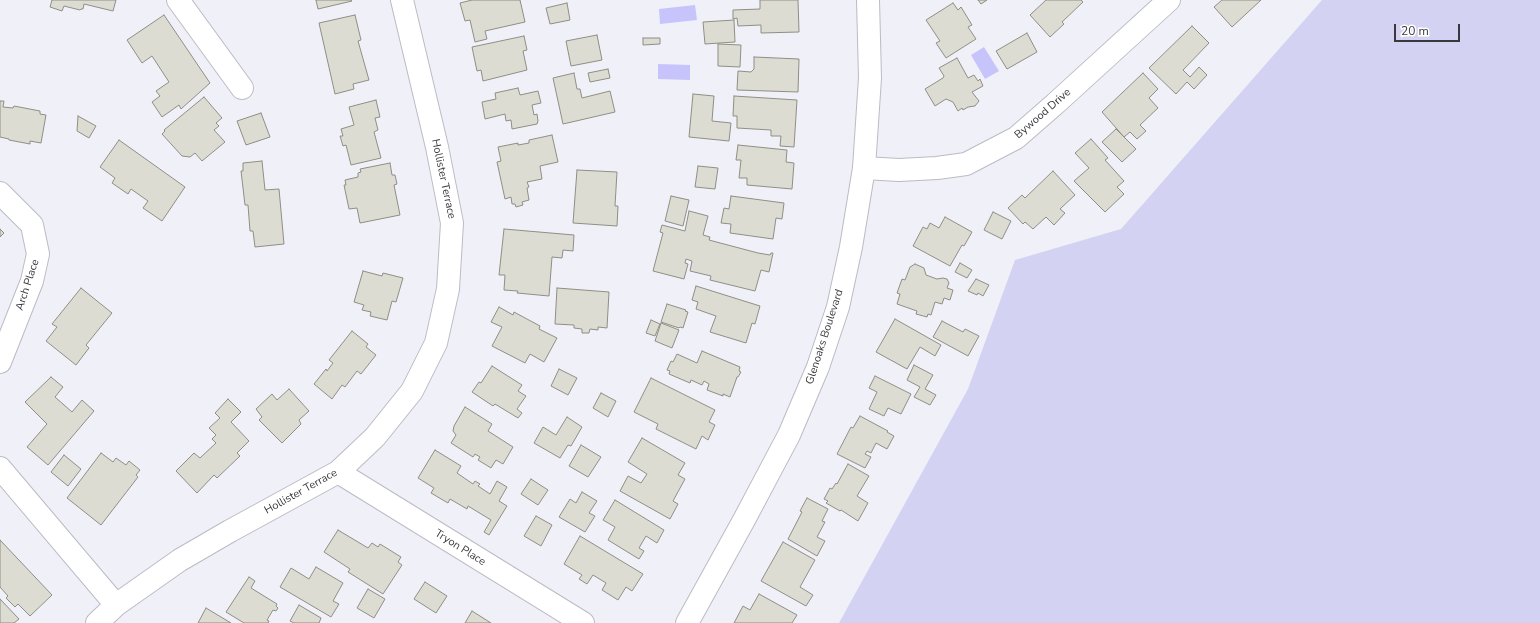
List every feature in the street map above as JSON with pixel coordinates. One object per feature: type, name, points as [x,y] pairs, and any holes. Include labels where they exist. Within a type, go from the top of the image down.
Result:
[{"type":"street","points":[[178,0],[242,88]]},
{"type":"street","name":"Hollister Terrace","points":[[97,623],[116,605],[180,560],[338,472],[375,437],[412,391],[436,343],[448,290],[452,223],[402,0]]},
{"type":"street","name":"Glenoaks Boulevard","points":[[687,623],[789,435],[818,367],[838,307],[851,248],[864,168],[870,78],[868,0]]},
{"type":"street","name":"Bywood Drive","points":[[864,168],[899,170],[937,168],[966,164],[1016,138],[1169,0]]},
{"type":"street","name":"Arch Place","points":[[0,193],[32,225],[38,254],[32,281],[0,362]]},
{"type":"street","points":[[0,468],[116,605]]},
{"type":"street","name":"Tryon Place","points":[[338,472],[583,623]]},
{"type":"shaded area","points":[[1322,0],[1540,0],[1540,623],[839,623],[968,389],[1015,260],[1121,229]]},
{"type":"water","points":[[695,5],[697,20],[660,24],[659,9]]},
{"type":"water","points":[[984,47],[999,71],[985,79],[971,55]]},
{"type":"water","points":[[658,64],[690,65],[690,80],[658,79]]},
{"type":"building","points":[[52,0],[116,0],[113,11],[84,4],[83,9],[80,10],[64,6],[62,11],[50,7]]},
{"type":"building","points":[[316,0],[351,0],[352,1],[318,9]]},
{"type":"building","points":[[472,0],[520,0],[525,22],[485,31],[487,39],[475,42],[470,20],[465,21],[460,3]]},
{"type":"building","points":[[760,0],[798,0],[799,32],[761,33],[761,25],[738,26],[737,18],[733,19],[733,10],[760,9]]},
{"type":"building","points":[[978,0],[987,0],[981,4]]},
{"type":"building","points":[[1046,0],[1081,0],[1083,2],[1062,22],[1064,24],[1050,37],[1030,15]]},
{"type":"building","points":[[1222,0],[1261,0],[1232,27],[1214,7]]},
{"type":"building","points":[[567,3],[570,20],[550,24],[546,8]]},
{"type":"building","points":[[953,3],[958,10],[961,7],[972,25],[968,27],[976,39],[946,58],[936,43],[940,41],[926,20]]},
{"type":"building","points":[[164,15],[210,83],[181,109],[179,105],[162,117],[152,102],[160,96],[156,91],[169,82],[152,56],[142,63],[127,40]]},
{"type":"building","points":[[355,15],[361,40],[358,41],[369,80],[353,84],[354,89],[335,94],[319,23]]},
{"type":"building","points":[[734,20],[735,42],[705,44],[703,22]]},
{"type":"building","points":[[1192,26],[1209,43],[1183,70],[1190,77],[1199,67],[1207,75],[1194,89],[1187,82],[1176,94],[1149,68]]},
{"type":"building","points":[[1027,33],[1037,52],[1007,69],[996,51]]},
{"type":"building","points":[[597,35],[602,60],[571,66],[566,41]]},
{"type":"building","points":[[524,36],[527,50],[523,51],[527,70],[483,81],[481,70],[477,71],[472,47]]},
{"type":"building","points":[[643,38],[660,38],[660,44],[643,45]]},
{"type":"building","points":[[718,44],[741,45],[740,67],[718,66]]},
{"type":"building","points":[[754,57],[799,59],[798,92],[737,90],[738,71],[751,72],[754,69]]},
{"type":"building","points":[[957,58],[968,78],[974,75],[978,81],[980,79],[983,86],[972,92],[979,101],[975,106],[968,107],[963,110],[962,108],[958,111],[953,102],[946,99],[935,106],[925,89],[943,78],[944,76],[939,68]]},
{"type":"building","points":[[608,69],[610,78],[590,82],[588,73]]},
{"type":"building","points":[[574,73],[577,89],[580,89],[582,98],[610,91],[615,112],[563,124],[553,78]]},
{"type":"building","points":[[1143,73],[1158,89],[1149,98],[1158,108],[1140,125],[1146,131],[1137,139],[1130,132],[1124,137],[1102,112]]},
{"type":"building","points":[[518,88],[520,95],[538,91],[541,103],[532,105],[534,115],[537,114],[537,124],[512,129],[511,120],[506,121],[505,114],[485,119],[482,102],[496,99],[495,93]]},
{"type":"building","points":[[693,94],[714,96],[712,121],[731,123],[729,141],[689,137]]},
{"type":"building","points":[[734,96],[797,100],[794,147],[780,146],[781,136],[771,136],[771,130],[737,128],[737,116],[733,116]]},
{"type":"building","points":[[204,97],[222,118],[216,123],[219,126],[214,130],[225,142],[202,161],[195,153],[190,157],[182,156],[162,134],[165,131],[164,130]]},
{"type":"building","points":[[376,100],[380,117],[375,118],[378,130],[374,132],[381,158],[351,165],[346,145],[343,146],[340,136],[343,136],[341,129],[354,125],[349,107]]},
{"type":"building","points":[[0,101],[4,101],[3,107],[13,108],[14,106],[40,111],[40,114],[46,115],[41,143],[30,141],[30,144],[0,137]]},
{"type":"building","points":[[261,113],[270,137],[246,145],[237,121]]},
{"type":"building","points":[[78,116],[96,126],[89,138],[77,131]]},
{"type":"building","points":[[1116,129],[1136,149],[1122,162],[1102,142]]},
{"type":"building","points":[[552,135],[558,162],[540,166],[542,179],[527,182],[529,187],[527,188],[529,200],[522,202],[523,205],[516,207],[515,204],[512,204],[511,197],[505,199],[497,162],[501,161],[498,147],[518,143],[518,145],[529,143],[529,140]]},
{"type":"building","points":[[1091,139],[1108,158],[1105,160],[1124,181],[1117,187],[1124,194],[1105,212],[1074,181],[1089,168],[1075,153]]},
{"type":"building","points":[[119,140],[185,187],[162,221],[143,208],[148,201],[131,189],[128,194],[112,183],[115,178],[100,167]]},
{"type":"building","points":[[738,145],[787,150],[786,162],[794,163],[792,189],[747,185],[747,178],[739,178],[741,160],[736,160]]},
{"type":"building","points":[[262,161],[265,190],[279,189],[284,244],[255,247],[253,231],[250,231],[248,205],[245,205],[241,171],[243,171],[243,163]]},
{"type":"building","points":[[390,163],[392,175],[395,175],[397,184],[394,185],[400,215],[360,223],[357,208],[349,209],[344,185],[346,185],[345,180],[358,177],[358,173],[361,172],[360,169]]},
{"type":"building","points":[[698,166],[718,168],[715,189],[695,187]]},
{"type":"building","points":[[577,170],[617,172],[615,206],[618,206],[617,226],[573,223]]},
{"type":"building","points":[[1053,171],[1075,195],[1060,209],[1065,213],[1054,225],[1046,217],[1033,229],[1025,222],[1023,224],[1008,208],[1022,195],[1025,198]]},
{"type":"building","points":[[671,196],[689,200],[683,226],[665,221]]},
{"type":"building","points":[[731,196],[784,203],[782,219],[776,218],[773,239],[730,233],[731,224],[721,223],[724,208],[729,209]]},
{"type":"building","points":[[689,211],[708,216],[703,235],[710,237],[709,240],[758,253],[770,255],[773,253],[769,272],[761,270],[755,291],[710,280],[711,276],[690,271],[692,261],[686,259],[685,263],[688,264],[684,279],[653,271],[663,233],[660,232],[662,225],[685,231]]},
{"type":"building","points":[[993,212],[1011,221],[1002,239],[984,230]]},
{"type":"building","points":[[945,217],[972,232],[964,246],[962,245],[950,266],[913,246],[923,227],[927,229],[930,223],[939,228]]},
{"type":"building","points":[[0,229],[4,233],[0,237]]},
{"type":"building","points":[[504,229],[574,235],[573,251],[563,250],[562,258],[552,257],[549,296],[517,293],[518,291],[504,290],[505,275],[499,275]]},
{"type":"building","points":[[960,263],[972,270],[967,278],[955,272]]},
{"type":"building","points":[[915,264],[924,268],[926,275],[937,279],[947,279],[949,283],[947,288],[953,290],[950,300],[944,298],[942,304],[935,302],[931,315],[928,314],[927,317],[916,314],[917,311],[897,304],[900,294],[897,293],[902,279],[905,280],[910,267]]},
{"type":"building","points":[[363,271],[382,276],[383,273],[403,278],[396,302],[392,301],[387,320],[370,316],[371,312],[362,310],[364,305],[354,302]]},
{"type":"building","points":[[976,279],[989,285],[983,296],[978,293],[977,295],[968,291]]},
{"type":"building","points":[[696,286],[760,306],[755,324],[752,323],[746,343],[710,332],[716,316],[696,309],[698,302],[692,300]]},
{"type":"building","points":[[81,288],[112,313],[86,345],[89,348],[76,365],[46,341],[57,327],[52,324]]},
{"type":"building","points":[[557,288],[609,292],[607,328],[598,327],[598,330],[590,329],[589,333],[582,333],[582,329],[574,328],[574,325],[555,324]]},
{"type":"building","points":[[667,304],[688,312],[683,328],[661,322]]},
{"type":"building","points":[[499,307],[513,315],[514,312],[540,326],[539,329],[557,338],[544,362],[530,354],[525,363],[492,346],[502,327],[491,322]]},
{"type":"building","points":[[895,319],[941,345],[935,356],[920,347],[907,369],[876,352]]},
{"type":"building","points":[[651,320],[660,324],[655,336],[646,333]]},
{"type":"building","points":[[942,321],[963,332],[965,329],[979,336],[968,356],[933,337]]},
{"type":"building","points":[[661,323],[679,330],[672,348],[655,341]]},
{"type":"building","points":[[352,331],[368,344],[366,347],[376,355],[361,374],[357,371],[345,387],[342,385],[332,399],[314,384],[333,363],[329,360]]},
{"type":"building","points":[[702,351],[740,367],[739,371],[741,372],[737,377],[730,397],[707,390],[709,384],[704,381],[702,385],[691,380],[690,383],[669,374],[670,371],[667,370],[671,361],[673,362],[677,354],[697,363]]},
{"type":"building","points":[[914,365],[933,375],[925,389],[936,395],[930,405],[914,397],[920,387],[907,380]]},
{"type":"building","points":[[492,366],[522,385],[518,391],[526,396],[517,409],[522,413],[518,418],[495,404],[493,406],[472,392],[479,382],[481,383]]},
{"type":"building","points":[[559,369],[577,378],[568,395],[551,386]]},
{"type":"building","points":[[875,376],[911,394],[901,414],[888,408],[884,416],[869,409],[877,392],[869,388]]},
{"type":"building","points":[[51,377],[63,387],[55,397],[72,412],[82,400],[94,411],[48,465],[27,447],[47,424],[25,402]]},
{"type":"building","points":[[651,378],[715,410],[709,422],[715,425],[708,440],[702,436],[696,449],[656,429],[658,424],[634,412]]},
{"type":"building","points":[[289,389],[309,411],[299,420],[301,424],[282,443],[259,420],[262,417],[256,409],[272,394],[277,400]]},
{"type":"building","points":[[601,393],[616,401],[608,417],[593,408]]},
{"type":"building","points":[[228,399],[241,412],[231,422],[249,441],[237,453],[240,456],[217,478],[214,475],[197,493],[176,471],[194,453],[200,458],[216,443],[212,439],[216,435],[209,428],[220,418],[215,413]]},
{"type":"building","points":[[465,407],[492,424],[488,431],[513,447],[503,464],[496,460],[491,468],[478,460],[480,457],[475,454],[473,457],[451,443],[456,435],[453,431],[454,426]]},
{"type":"building","points":[[860,416],[888,431],[887,432],[894,436],[887,449],[876,443],[871,453],[867,451],[865,454],[871,457],[865,468],[837,454],[851,427],[853,428]]},
{"type":"building","points":[[567,417],[582,427],[571,446],[568,445],[560,458],[534,443],[543,427],[556,435]]},
{"type":"building","points":[[642,438],[685,463],[678,475],[685,479],[673,501],[678,504],[670,519],[620,491],[628,476],[641,483],[647,474],[628,462]]},
{"type":"building","points":[[581,445],[601,457],[588,477],[569,466]]},
{"type":"building","points":[[435,450],[461,466],[457,473],[473,484],[475,481],[480,484],[478,486],[490,494],[497,481],[507,487],[499,501],[507,506],[489,535],[484,532],[491,520],[468,506],[467,509],[450,499],[448,503],[431,493],[434,488],[418,478]]},
{"type":"building","points":[[101,453],[113,462],[116,458],[126,465],[129,461],[140,470],[136,475],[138,477],[101,525],[67,498]]},
{"type":"building","points":[[64,455],[81,469],[68,486],[51,472]]},
{"type":"building","points":[[848,464],[869,476],[857,496],[868,503],[858,521],[841,510],[840,511],[826,503],[828,501],[824,499],[830,488],[832,489],[836,483],[837,484]]},
{"type":"building","points":[[531,479],[548,490],[538,505],[521,494]]},
{"type":"building","points":[[582,492],[597,501],[589,513],[595,516],[585,532],[559,517],[570,499],[576,503]]},
{"type":"building","points":[[807,498],[828,509],[822,521],[825,522],[817,537],[825,541],[817,556],[788,539],[802,512],[800,511]]},
{"type":"building","points":[[615,500],[664,530],[657,543],[646,536],[639,548],[644,551],[639,559],[608,540],[615,527],[603,520]]},
{"type":"building","points":[[536,516],[552,525],[541,546],[524,536]]},
{"type":"building","points":[[338,530],[368,548],[372,543],[378,547],[380,544],[401,557],[398,562],[402,565],[383,594],[348,572],[350,569],[324,552]]},
{"type":"building","points":[[580,536],[643,574],[632,591],[626,587],[618,600],[602,590],[606,583],[593,575],[587,584],[579,579],[582,575],[564,564]]},
{"type":"building","points":[[0,540],[52,595],[30,616],[18,604],[15,607],[6,598],[8,596],[0,587]]},
{"type":"building","points":[[783,542],[815,560],[800,587],[813,595],[806,606],[761,581]]},
{"type":"building","points":[[316,567],[343,583],[333,601],[339,604],[331,617],[280,587],[291,568],[309,579]]},
{"type":"building","points":[[249,577],[255,581],[251,588],[277,604],[276,606],[278,608],[276,611],[273,610],[267,620],[269,621],[268,623],[244,623],[226,612]]},
{"type":"building","points":[[425,582],[447,596],[436,613],[414,599]]},
{"type":"building","points":[[368,589],[385,599],[374,618],[357,608]]},
{"type":"building","points":[[759,594],[797,615],[792,623],[734,623],[743,606],[750,610]]},
{"type":"building","points":[[0,599],[19,619],[14,623],[0,623]]},
{"type":"building","points":[[299,605],[321,618],[319,623],[294,623],[290,621]]},
{"type":"building","points":[[206,608],[231,623],[198,623]]},
{"type":"building","points":[[472,611],[491,623],[465,623]]}]
